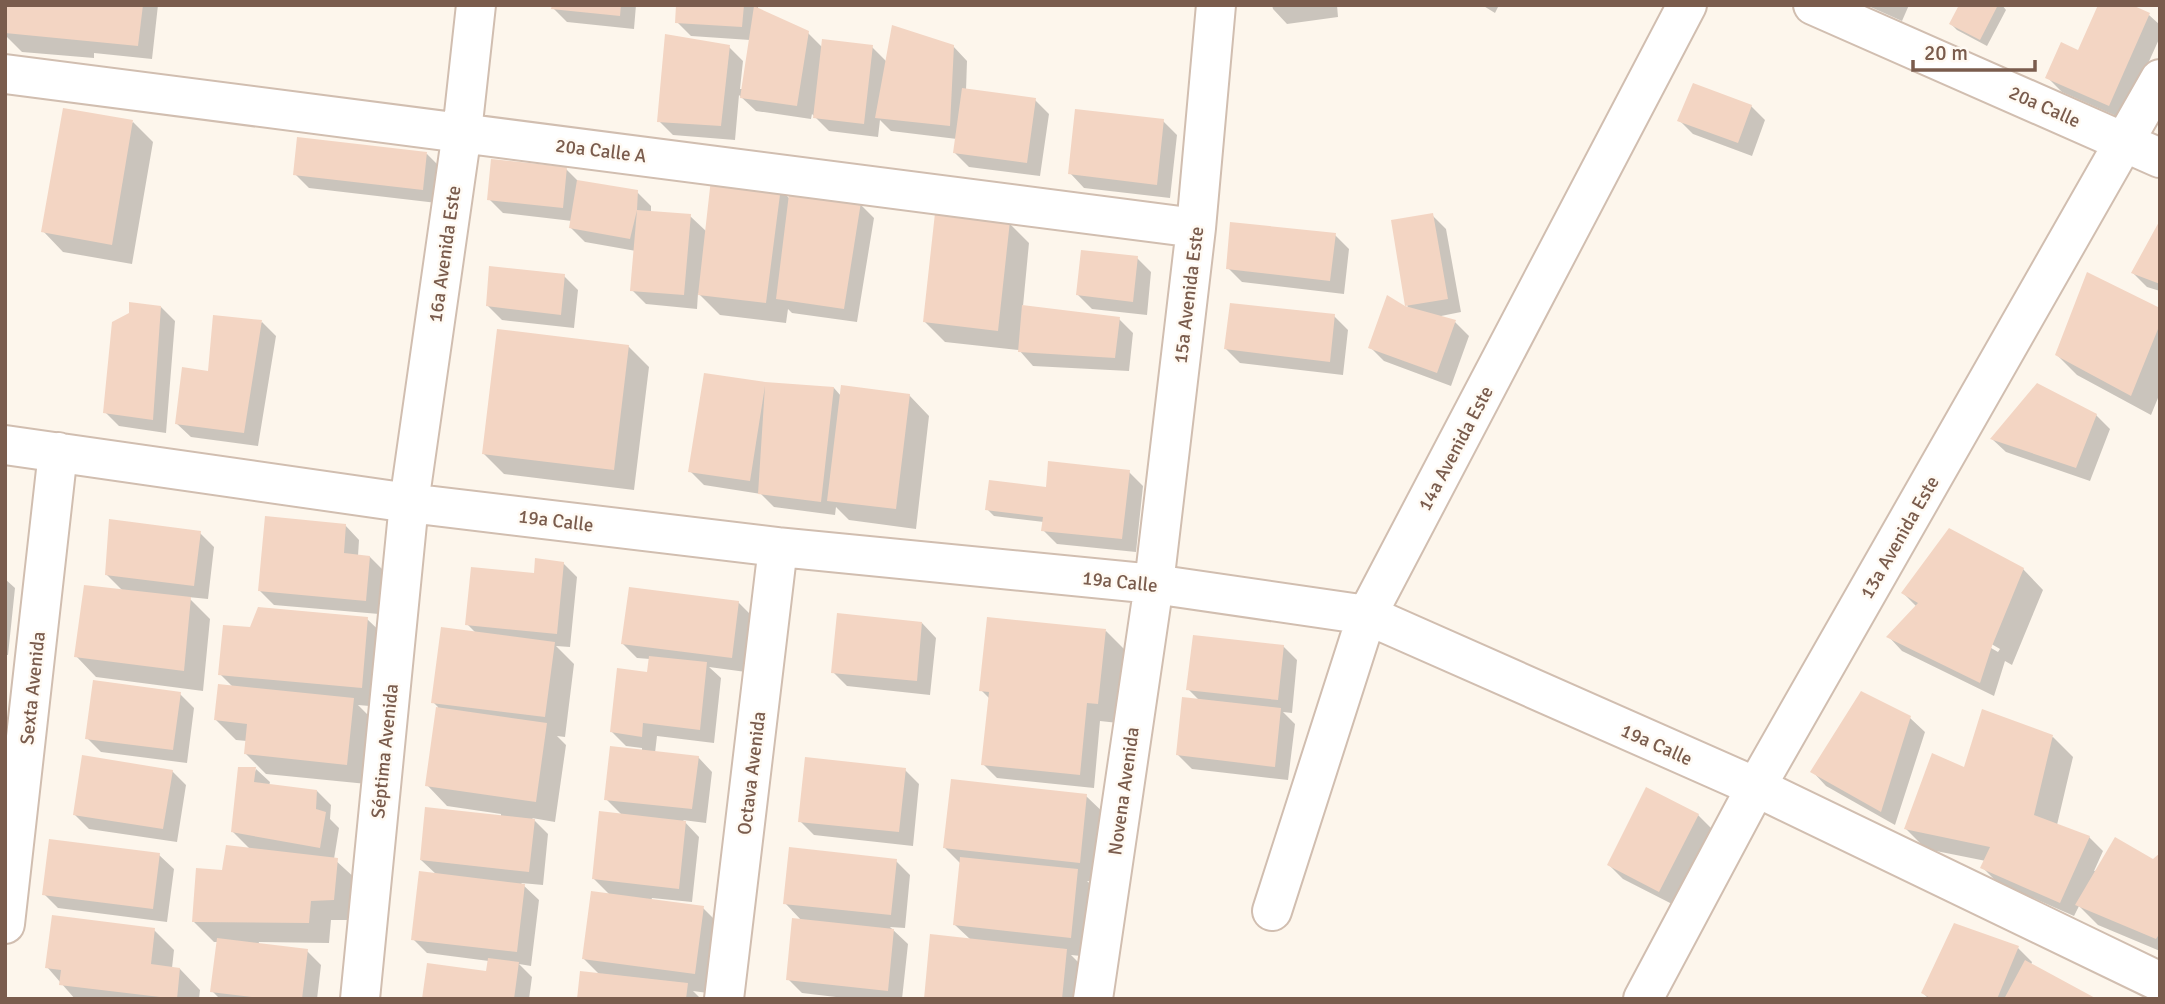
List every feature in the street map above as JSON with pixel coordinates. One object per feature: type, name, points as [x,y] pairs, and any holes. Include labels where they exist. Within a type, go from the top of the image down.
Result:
[{"type":"street","name":"16a Avenida Este","points":[[408,503],[462,132],[476,5]]},
{"type":"street","name":"15a Avenida Este","points":[[1154,584],[1196,228],[1216,5]]},
{"type":"street","name":"14a Avenida Este","points":[[1272,911],[1367,615],[1687,5]]},
{"type":"street","name":"20a Calle","points":[[1813,5],[2160,158]]},
{"type":"street","name":"20a Calle A","points":[[5,74],[1196,228]]},
{"type":"street","name":"13a Avenida Este","points":[[1643,999],[1756,788],[2160,79]]},
{"type":"street","name":"19a Calle","points":[[5,444],[408,503],[778,547],[1154,584],[1367,615],[1756,788],[2160,982]]},
{"type":"street","name":"Sexta Avenida","points":[[5,924],[58,452]]},
{"type":"street","name":"Séptima Avenida","points":[[360,999],[408,503]]},
{"type":"street","name":"Octava Avenida","points":[[724,999],[778,547]]},
{"type":"street","name":"Novena Avenida","points":[[1093,999],[1154,584]]},
{"type":"street","points":[[2156,999],[2160,991]]},
{"type":"building","points":[[5,5],[143,5],[138,46],[5,33]]},
{"type":"building","points":[[552,5],[621,5],[620,16],[551,9]]},
{"type":"building","points":[[676,5],[744,5],[742,27],[675,23]]},
{"type":"building","points":[[1959,5],[1998,5],[1980,40],[1949,24]]},
{"type":"building","points":[[2098,5],[2132,5],[2150,13],[2109,106],[2045,78],[2061,42],[2078,50]]},
{"type":"building","points":[[754,6],[809,31],[797,106],[740,98]]},
{"type":"building","points":[[892,25],[954,45],[950,126],[875,118]]},
{"type":"building","points":[[665,34],[730,45],[721,126],[657,122]]},
{"type":"building","points":[[822,39],[873,45],[864,124],[813,118]]},
{"type":"building","points":[[1693,83],[1752,105],[1738,143],[1677,121]]},
{"type":"building","points":[[962,88],[1036,98],[1027,163],[953,153]]},
{"type":"building","points":[[63,108],[133,120],[112,245],[41,232]]},
{"type":"building","points":[[1075,109],[1164,119],[1157,185],[1068,174]]},
{"type":"building","points":[[297,137],[427,152],[423,190],[293,175]]},
{"type":"building","points":[[491,159],[567,167],[563,208],[487,200]]},
{"type":"building","points":[[711,179],[781,187],[766,303],[698,295]]},
{"type":"building","points":[[577,180],[638,190],[637,210],[630,239],[569,228]]},
{"type":"building","points":[[789,194],[861,202],[844,309],[776,299]]},
{"type":"building","points":[[637,210],[691,214],[684,295],[630,291]]},
{"type":"building","points":[[935,213],[1010,221],[998,331],[923,322]]},
{"type":"building","points":[[1433,213],[1448,299],[1405,306],[1391,220]]},
{"type":"building","points":[[2160,220],[2160,284],[2131,273]]},
{"type":"building","points":[[1230,222],[1336,233],[1330,281],[1226,269]]},
{"type":"building","points":[[1081,250],[1138,256],[1133,302],[1076,295]]},
{"type":"building","points":[[489,266],[565,274],[561,315],[486,306]]},
{"type":"building","points":[[2087,272],[2160,308],[2160,324],[2131,396],[2055,355]]},
{"type":"building","points":[[1387,295],[1405,306],[1456,320],[1437,373],[1368,348]]},
{"type":"building","points":[[129,302],[161,306],[153,420],[103,413],[112,322],[129,313]]},
{"type":"building","points":[[1230,303],[1335,314],[1330,362],[1224,349]]},
{"type":"building","points":[[1022,305],[1120,317],[1115,358],[1018,352]]},
{"type":"building","points":[[213,315],[262,320],[244,433],[175,424],[182,367],[208,371]]},
{"type":"building","points":[[497,329],[629,345],[614,470],[482,454]]},
{"type":"building","points":[[704,373],[765,382],[834,387],[821,502],[758,494],[765,386],[750,481],[688,472]]},
{"type":"building","points":[[2037,383],[2097,414],[2076,468],[1990,439]]},
{"type":"building","points":[[841,385],[910,394],[896,509],[827,501]]},
{"type":"building","points":[[1048,461],[1130,470],[1122,539],[1041,531],[1043,517],[985,510],[989,480],[1046,487]]},
{"type":"building","points":[[265,516],[346,524],[344,553],[370,556],[366,601],[258,591]]},
{"type":"building","points":[[109,519],[201,531],[194,586],[105,575]]},
{"type":"building","points":[[1949,528],[2024,568],[1980,683],[1886,637],[1918,603],[1901,593]]},
{"type":"building","points":[[535,558],[564,562],[557,634],[465,625],[471,567],[534,573]]},
{"type":"building","points":[[84,585],[191,597],[184,671],[74,657]]},
{"type":"building","points":[[629,587],[739,601],[732,658],[621,644]]},
{"type":"building","points":[[258,607],[368,617],[362,688],[218,675],[223,625],[250,627]]},
{"type":"building","points":[[837,613],[922,622],[917,681],[831,673]]},
{"type":"building","points":[[987,617],[1106,629],[1098,704],[1087,703],[1080,775],[981,765],[989,692],[979,691]]},
{"type":"building","points":[[441,627],[555,642],[545,717],[431,703]]},
{"type":"building","points":[[1193,635],[1284,645],[1278,700],[1186,690]]},
{"type":"building","points":[[649,656],[707,662],[700,730],[643,723],[642,737],[610,732],[617,668],[647,672]]},
{"type":"building","points":[[93,680],[181,692],[173,750],[85,739]]},
{"type":"building","points":[[218,684],[354,698],[347,765],[244,754],[247,724],[214,720]]},
{"type":"building","points":[[1861,691],[1911,716],[1881,812],[1810,772]]},
{"type":"building","points":[[1182,697],[1281,708],[1275,767],[1176,755]]},
{"type":"building","points":[[436,707],[547,723],[536,802],[425,786]]},
{"type":"building","points":[[1982,709],[2053,735],[2034,815],[2090,836],[2060,903],[1980,868],[1990,847],[1904,829],[1932,753],[1964,767]]},
{"type":"building","points":[[610,746],[699,756],[692,809],[604,800]]},
{"type":"building","points":[[82,755],[173,770],[163,829],[73,815]]},
{"type":"building","points":[[805,757],[906,768],[899,832],[798,822]]},
{"type":"building","points":[[238,767],[256,767],[254,782],[317,790],[316,809],[326,812],[320,848],[231,832]]},
{"type":"building","points":[[951,779],[1087,794],[1080,863],[943,848]]},
{"type":"building","points":[[1646,787],[1699,814],[1659,892],[1607,865]]},
{"type":"building","points":[[425,807],[535,819],[529,872],[420,860]]},
{"type":"building","points":[[599,811],[686,821],[679,889],[592,879]]},
{"type":"building","points":[[2115,837],[2153,859],[2160,853],[2160,933],[2156,939],[2075,905]]},
{"type":"building","points":[[49,839],[160,853],[153,909],[42,895]]},
{"type":"building","points":[[226,845],[338,858],[334,900],[311,901],[309,923],[192,922],[196,868],[222,870]]},
{"type":"building","points":[[789,847],[897,859],[891,915],[783,904]]},
{"type":"building","points":[[960,857],[1078,869],[1071,938],[953,925]]},
{"type":"building","points":[[419,871],[525,884],[517,952],[411,940]]},
{"type":"building","points":[[591,891],[704,906],[695,974],[582,959]]},
{"type":"building","points":[[52,915],[155,928],[151,964],[180,968],[177,999],[59,985],[61,970],[45,968]]},
{"type":"building","points":[[792,918],[894,929],[888,991],[786,980]]},
{"type":"building","points":[[1954,923],[2019,946],[1997,999],[1932,999],[1921,993]]},
{"type":"building","points":[[930,934],[1067,949],[1062,999],[924,999]]},
{"type":"building","points":[[217,938],[308,949],[302,999],[268,999],[210,992]]},
{"type":"building","points":[[488,958],[519,962],[514,999],[422,999],[427,963],[486,971]]},
{"type":"building","points":[[2025,960],[2097,999],[2004,999]]},
{"type":"building","points":[[580,971],[688,983],[686,999],[577,999]]}]
